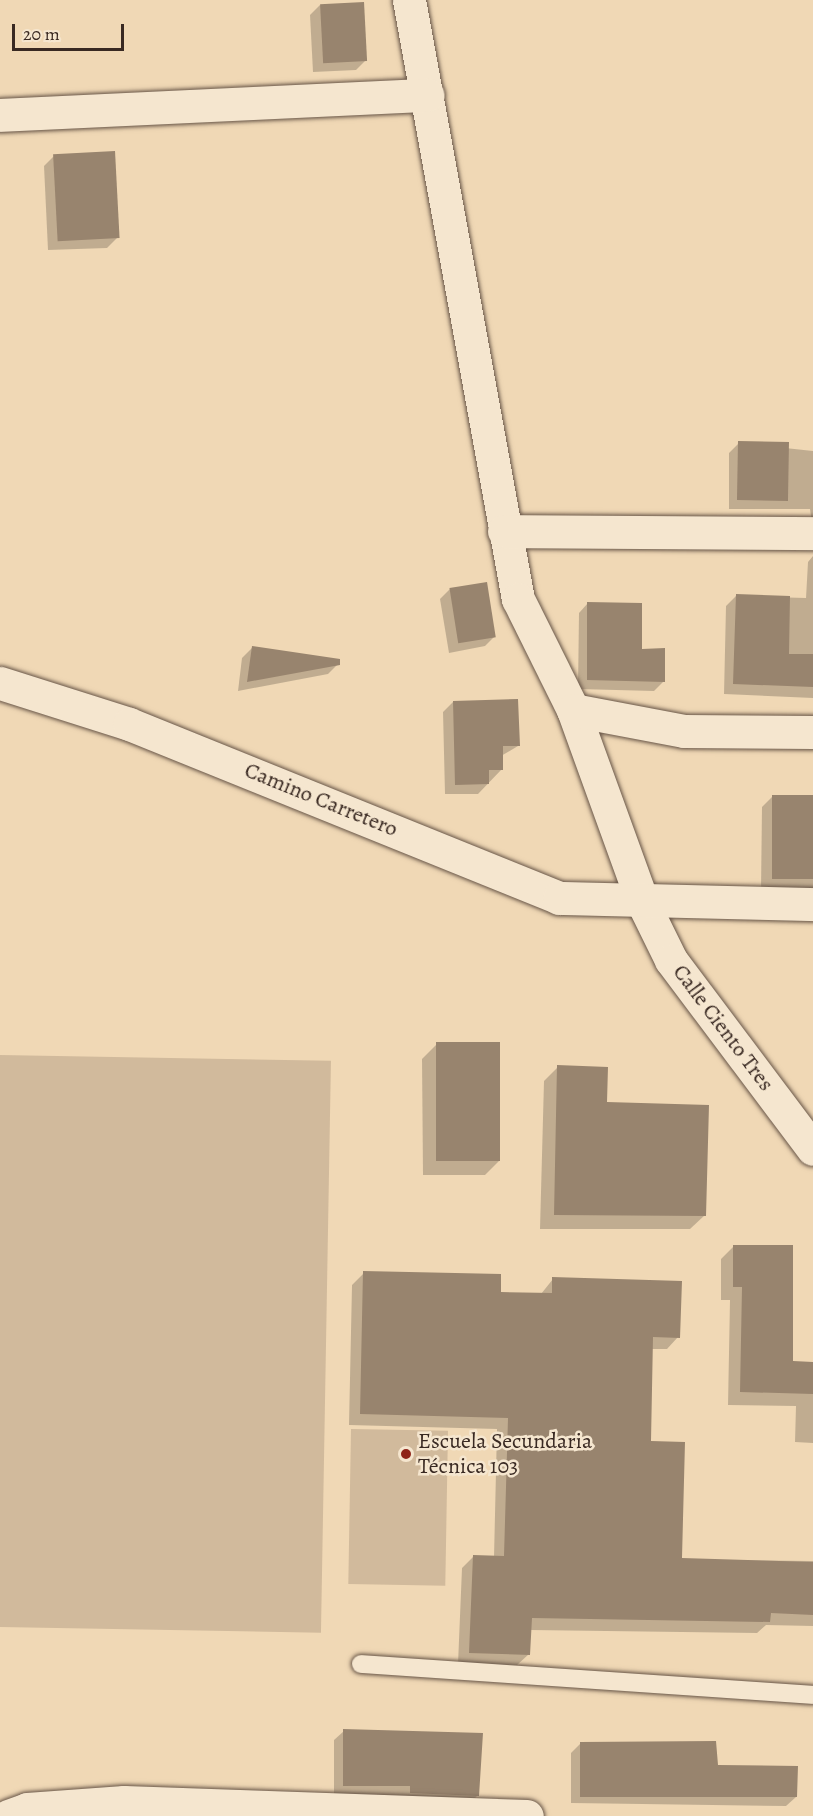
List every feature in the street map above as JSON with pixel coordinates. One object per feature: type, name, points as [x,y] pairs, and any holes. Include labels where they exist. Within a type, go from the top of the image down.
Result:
[{"type":"street","name":"Calle Ciento Tres","points":[[409,0],[518,599],[573,710],[642,901],[671,960],[813,1149]]},
{"type":"street","points":[[0,115],[428,95]]},
{"type":"street","points":[[504,531],[813,534]]},
{"type":"street","name":"Camino Carretero","points":[[0,683],[129,724],[559,898],[813,904]]},
{"type":"street","points":[[573,710],[684,731],[813,732]]},
{"type":"street","points":[[8,1816],[27,1809],[123,1809],[527,1816]]},
{"type":"lane","points":[[361,1664],[813,1695]]},
{"type":"shaded area","points":[[0,1055],[331,1061],[321,1633],[0,1627]]},
{"type":"shaded area","points":[[351,1429],[448,1431],[445,1586],[348,1584]]},
{"type":"building","points":[[364,2],[367,61],[323,63],[320,4]]},
{"type":"building","points":[[115,151],[120,238],[58,241],[53,154]]},
{"type":"building","points":[[738,441],[789,442],[788,501],[737,500]]},
{"type":"building","points":[[487,582],[496,637],[458,643],[449,588]]},
{"type":"building","points":[[736,594],[790,596],[789,654],[813,654],[813,687],[733,684]]},
{"type":"building","points":[[587,602],[642,603],[642,649],[665,648],[665,682],[587,680]]},
{"type":"building","points":[[252,646],[340,659],[340,665],[247,682]]},
{"type":"building","points":[[518,699],[520,746],[503,746],[503,770],[489,770],[489,784],[455,785],[453,701]]},
{"type":"building","points":[[772,795],[813,795],[813,879],[772,879]]},
{"type":"building","points":[[436,1042],[500,1042],[500,1161],[436,1161]]},
{"type":"building","points":[[557,1065],[608,1067],[607,1102],[709,1105],[706,1216],[554,1215]]},
{"type":"building","points":[[733,1245],[793,1245],[793,1361],[813,1362],[813,1394],[740,1392],[742,1287],[733,1287]]},
{"type":"building","points":[[363,1271],[501,1274],[501,1292],[552,1293],[552,1277],[682,1281],[680,1338],[653,1337],[651,1441],[685,1442],[682,1558],[813,1562],[813,1615],[771,1613],[770,1622],[532,1618],[530,1655],[469,1653],[473,1555],[504,1556],[508,1418],[360,1414]]},
{"type":"building","points":[[343,1729],[483,1733],[479,1796],[410,1793],[410,1786],[343,1786]]},
{"type":"building","points":[[716,1741],[718,1765],[798,1766],[797,1797],[580,1797],[580,1742]]},
{"type":"place","name":"Escuela Secundaria Técnica 103","points":[[406,1454]]}]
